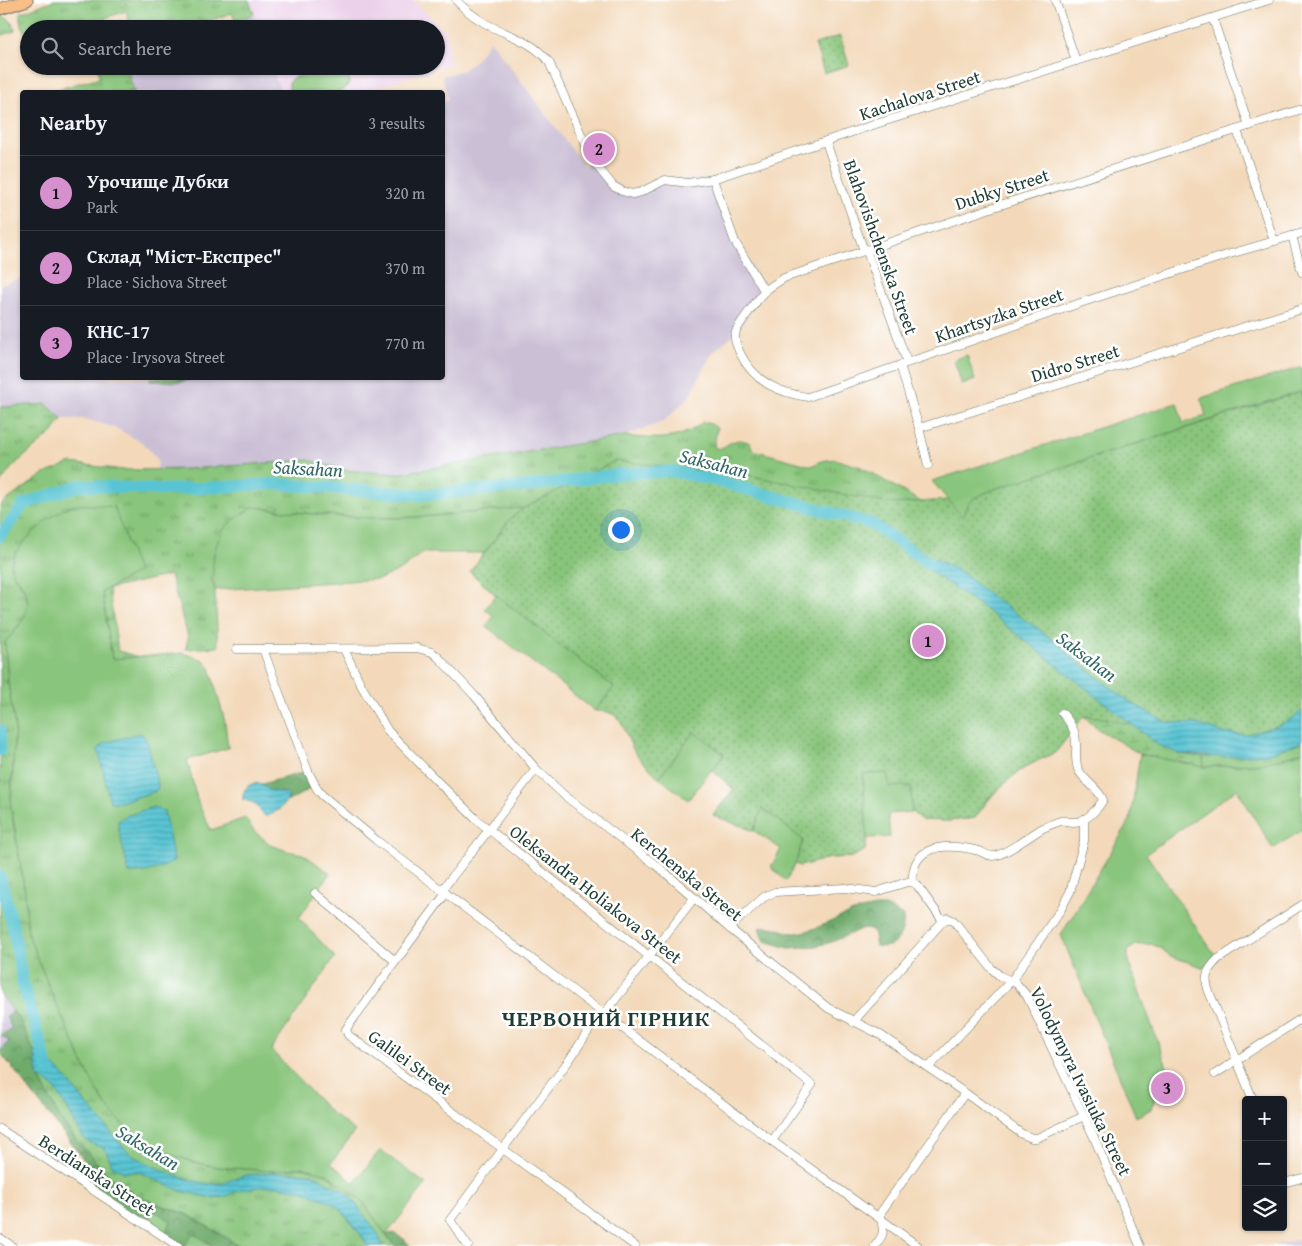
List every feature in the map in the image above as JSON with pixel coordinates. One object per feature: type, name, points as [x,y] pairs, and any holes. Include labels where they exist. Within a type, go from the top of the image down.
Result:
[{"type":"main road","points":[[0,9],[27,0]]},
{"type":"street","name":"Kachalova Street","points":[[456,0],[464,9],[481,21],[534,46],[542,53],[549,62],[592,161],[613,186],[632,194],[641,192],[665,180],[688,183],[713,179],[876,124],[1214,19],[1269,0]]},
{"type":"street","points":[[1055,0],[1076,61]]},
{"type":"street","points":[[1214,19],[1249,126]]},
{"type":"street","name":"Dubky Street","points":[[734,334],[765,292],[784,278],[866,249],[1302,109]]},
{"type":"street","points":[[1237,130],[1274,242]]},
{"type":"street","name":"Blahovishchenska Street","points":[[826,142],[863,248],[866,249],[904,363]]},
{"type":"street","points":[[713,179],[735,242],[765,292]]},
{"type":"street","name":"Khartsyzka Street","points":[[734,334],[736,344],[742,356],[754,374],[771,387],[808,397],[1212,260],[1302,233]]},
{"type":"street","points":[[1292,236],[1302,272]]},
{"type":"street","name":"Didro Street","points":[[920,428],[1302,309]]},
{"type":"street","points":[[904,363],[928,465]]},
{"type":"street","name":"Kerchenska Street","points":[[344,649],[416,648],[432,652],[474,695],[536,769],[565,796],[661,869],[729,928],[828,1008],[878,1034],[929,1067],[1022,1134],[1037,1138],[1084,1116]]},
{"type":"street","points":[[264,649],[304,761],[317,789],[336,807],[772,1141],[918,1246]]},
{"type":"street","points":[[237,650],[344,649]]},
{"type":"street","name":"Oleksandra Holiakova Street","points":[[344,649],[357,678],[388,731],[436,781],[488,828],[812,1085],[772,1141]]},
{"type":"street","points":[[912,882],[914,866],[928,852],[948,846],[994,856],[1001,854],[1032,834],[1054,823],[1062,821],[1074,822],[1084,819],[1099,806],[1102,800],[1100,794],[1082,776],[1078,769],[1075,732],[1072,723],[1062,713]]},
{"type":"street","points":[[315,893],[395,961],[488,828],[536,769]]},
{"type":"street","points":[[929,1067],[1012,980],[1061,909],[1070,892],[1084,841],[1084,819]]},
{"type":"street","points":[[729,928],[764,897],[775,892],[845,888],[876,892],[900,883],[912,882],[917,885],[943,921],[853,1022]]},
{"type":"street","points":[[468,1246],[450,1220],[570,1059],[591,1027],[604,1014],[694,898]]},
{"type":"street","points":[[1250,1096],[1208,989],[1206,975],[1218,959],[1302,905]]},
{"type":"street","name":"Volodymyra Ivasiuka Street","points":[[943,921],[948,918],[954,921],[992,969],[1000,976],[1012,980],[1027,996],[1084,1116],[1140,1246]]},
{"type":"street","name":"Galilei Street","points":[[395,961],[346,1029],[348,1035],[635,1246]]},
{"type":"street","points":[[1215,1074],[1302,1018]]},
{"type":"street","points":[[875,1246],[883,1233],[884,1226],[881,1220],[881,1212],[965,1093]]},
{"type":"street","name":"Berdianska Street","points":[[0,1129],[178,1246]]},
{"type":"street","points":[[1287,1182],[1302,1178]]},
{"type":"street","points":[[0,1238],[12,1246]]},
{"type":"shaded area","points":[[249,0],[412,0],[434,20],[256,20]]},
{"type":"shaded area","points":[[254,14],[256,20],[237,20]]},
{"type":"shaded area","points":[[445,30],[446,31],[451,64],[445,66]]},
{"type":"shaded area","points":[[490,40],[585,167],[593,161],[604,177],[632,194],[665,180],[713,179],[726,218],[765,292],[734,334],[712,353],[690,396],[663,422],[625,436],[396,474],[344,470],[309,460],[188,469],[157,469],[158,460],[143,443],[116,428],[85,419],[62,419],[46,404],[0,407],[0,285],[20,279],[20,380],[150,380],[180,382],[188,380],[445,380],[445,102],[448,98],[442,76],[461,71],[475,61]]},
{"type":"shaded area","points":[[129,75],[275,75],[279,90],[133,90]]},
{"type":"shaded area","points":[[275,75],[416,75],[368,90],[279,90]]},
{"type":"shaded area","points":[[0,993],[13,1011],[6,1017],[13,1029],[2,1035],[9,1041],[0,1052]]},
{"type":"shaded area","points":[[1302,1238],[1302,1246],[1273,1246]]},
{"type":"green space","points":[[54,0],[249,0],[254,14],[238,20],[235,20],[232,13],[211,20],[129,20],[126,11],[105,18],[106,20],[20,20],[20,13]]},
{"type":"green space","points":[[5,17],[12,22],[15,31],[0,36],[0,18]]},
{"type":"green space","points":[[840,36],[849,65],[824,73],[815,44]]},
{"type":"green space","points":[[99,75],[129,75],[133,90],[55,90],[100,77]]},
{"type":"green space","points":[[301,75],[349,75],[348,85],[344,90],[289,90],[291,79]]},
{"type":"green space","points":[[967,355],[975,380],[962,385],[954,360]]},
{"type":"green space","points":[[1302,367],[1302,397],[1300,392],[1282,397],[997,488],[979,495],[970,501],[963,518],[932,481],[1177,403],[1183,423],[1206,416],[1201,398]]},
{"type":"green space","points":[[150,380],[188,380],[180,382]]},
{"type":"green space","points":[[1300,392],[1302,397],[1302,719],[1236,743],[1182,736],[1099,717],[1084,716],[1056,752],[1021,769],[989,798],[975,818],[947,821],[922,820],[912,812],[910,786],[888,787],[888,773],[863,775],[867,838],[865,850],[851,857],[829,858],[800,866],[795,864],[803,840],[755,826],[754,831],[713,815],[734,789],[712,770],[724,755],[694,732],[659,778],[632,748],[618,719],[613,714],[595,711],[614,687],[496,595],[470,572],[510,519],[524,508],[615,461],[747,475],[892,504],[973,498],[997,488]]},
{"type":"green space","points":[[46,404],[62,419],[53,432],[13,466],[0,483],[0,407]]},
{"type":"green space","points":[[703,422],[717,428],[714,447],[719,449],[734,441],[741,440],[750,443],[753,450],[812,466],[821,461],[834,459],[861,467],[954,521],[1127,700],[1050,727],[1056,752],[1031,764],[1010,778],[992,796],[975,818],[947,821],[922,820],[912,812],[910,786],[867,838],[865,850],[851,857],[829,858],[800,866],[795,864],[803,840],[755,826],[754,831],[713,815],[734,789],[712,770],[724,754],[685,729],[496,595],[470,572],[494,539],[496,510],[423,517],[378,518],[253,507],[211,579],[215,590],[218,647],[186,649],[188,637],[170,575],[109,589],[118,651],[139,657],[112,659],[102,592],[138,572],[14,576],[22,586],[28,603],[24,618],[5,642],[8,682],[15,727],[11,795],[13,821],[25,892],[28,935],[55,1001],[95,1087],[108,1108],[128,1130],[168,1153],[193,1162],[218,1167],[274,1171],[302,1167],[327,1174],[363,1202],[396,1246],[240,1246],[188,1215],[139,1197],[114,1181],[76,1140],[61,1120],[39,1078],[22,1024],[0,993],[0,505],[44,474],[71,463],[123,470],[188,469],[309,460],[344,470],[396,474],[625,436],[666,438],[685,433]]},
{"type":"green space","points":[[72,506],[114,507],[138,572],[102,592],[112,659],[183,653],[204,660],[210,668],[225,722],[228,748],[187,760],[198,803],[211,830],[245,818],[254,831],[271,845],[303,854],[330,873],[299,918],[335,957],[271,1050],[330,1112],[355,1131],[331,1163],[354,1183],[380,1150],[426,1184],[386,1235],[363,1202],[327,1174],[302,1167],[274,1171],[218,1167],[193,1162],[168,1153],[128,1130],[108,1108],[95,1087],[55,1001],[28,935],[25,892],[11,805],[15,727],[8,682],[5,642],[22,621],[28,599],[11,566],[18,549],[35,530],[55,514]]},
{"type":"green space","points":[[253,507],[361,518],[398,518],[524,508],[510,519],[484,553],[422,553],[404,568],[380,579],[215,590],[213,583],[214,559],[220,535],[229,523]]},
{"type":"green space","points":[[923,566],[1179,754],[1203,757],[1204,767],[1140,754],[1096,728],[1057,689]]},
{"type":"green space","points":[[496,595],[614,687],[595,711],[486,626],[494,616],[485,609]]},
{"type":"green space","points":[[694,732],[724,754],[688,800],[659,778]]},
{"type":"green space","points":[[1302,742],[1302,752],[1266,763],[1204,767],[1203,757],[1266,754]]},
{"type":"green space","points":[[1302,752],[1302,830],[1273,849],[1237,789],[1146,854],[1218,959],[1208,969],[1170,956],[1161,948],[1151,944],[1136,945],[1127,951],[1130,966],[1171,1078],[1158,1090],[1151,1109],[1136,1117],[1061,935],[1130,820],[1140,754],[1204,767],[1266,763]]},
{"type":"green space","points":[[308,771],[315,786],[287,802],[289,796],[287,794],[269,790],[262,784]]},
{"type":"green space","points":[[888,773],[889,787],[911,786],[912,812],[888,814],[890,837],[867,838],[863,774]]},
{"type":"green space","points":[[762,808],[803,840],[795,864],[786,881],[771,867],[781,849],[754,831]]},
{"type":"green space","points":[[875,907],[888,907],[903,916],[901,934],[889,946],[876,946],[873,931],[863,928],[832,942],[816,946],[789,948],[765,941],[759,928],[770,927],[793,933],[803,932],[852,912]]},
{"type":"green space","points":[[13,1011],[22,1024],[35,1054],[39,1078],[61,1120],[76,1140],[114,1181],[139,1197],[188,1215],[240,1246],[213,1246],[193,1234],[185,1246],[178,1246],[163,1236],[171,1221],[146,1224],[79,1180],[88,1165],[0,1052],[9,1041],[1,1035],[12,1029],[6,1017]]},
{"type":"green space","points":[[154,1211],[171,1221],[163,1236],[146,1224]]},
{"type":"green space","points":[[193,1233],[213,1246],[185,1246]]},
{"type":"green space","points":[[393,1233],[404,1239],[410,1246],[396,1246],[386,1235]]},
{"type":"water","points":[[917,556],[927,556],[964,574],[991,596],[1061,645],[1073,658],[1127,700],[1165,722],[1197,724],[1224,733],[1245,735],[1277,726],[1294,718],[1302,710],[1302,742],[1266,754],[1222,757],[1179,754],[1158,745],[985,609],[923,566]]},
{"type":"water","points":[[142,734],[147,741],[158,785],[157,790],[121,802],[110,802],[98,749],[105,743]]},
{"type":"water","points":[[256,783],[262,784],[269,790],[289,796],[279,809],[265,816],[252,802],[243,800],[246,788]]},
{"type":"water","points":[[153,807],[164,811],[174,860],[153,870],[129,873],[118,821],[126,816]]},
{"type":"water","points":[[34,1051],[61,1072],[127,1151],[136,1157],[181,1177],[204,1183],[224,1183],[254,1174],[291,1172],[313,1174],[349,1196],[376,1232],[382,1246],[367,1246],[361,1235],[342,1211],[333,1203],[299,1189],[274,1186],[242,1189],[224,1197],[212,1198],[180,1191],[139,1172],[124,1172],[113,1167],[105,1149],[84,1138],[59,1095],[46,1081],[39,1078]]},
{"type":"waterway","name":"Saksahan","points":[[0,536],[24,504],[80,485],[162,490],[277,484],[421,495],[530,486],[619,474],[672,471],[721,482],[872,524],[932,565]]},
{"type":"waterway","name":"Saksahan","points":[[0,731],[0,750]]},
{"type":"waterway","name":"Saksahan","points":[[0,877],[13,927],[23,985],[49,1072]]},
{"type":"place","name":"Склад \"Міст-Експрес\"","points":[[599,149]]},
{"type":"place","name":"Урочище Дубки","points":[[928,641]]},
{"type":"place","name":"КНС-17","points":[[1167,1088]]},
{"type":"district","name":"ЧЕРВОНИЙ ГІРНИК","points":[[606,1018]]}]
